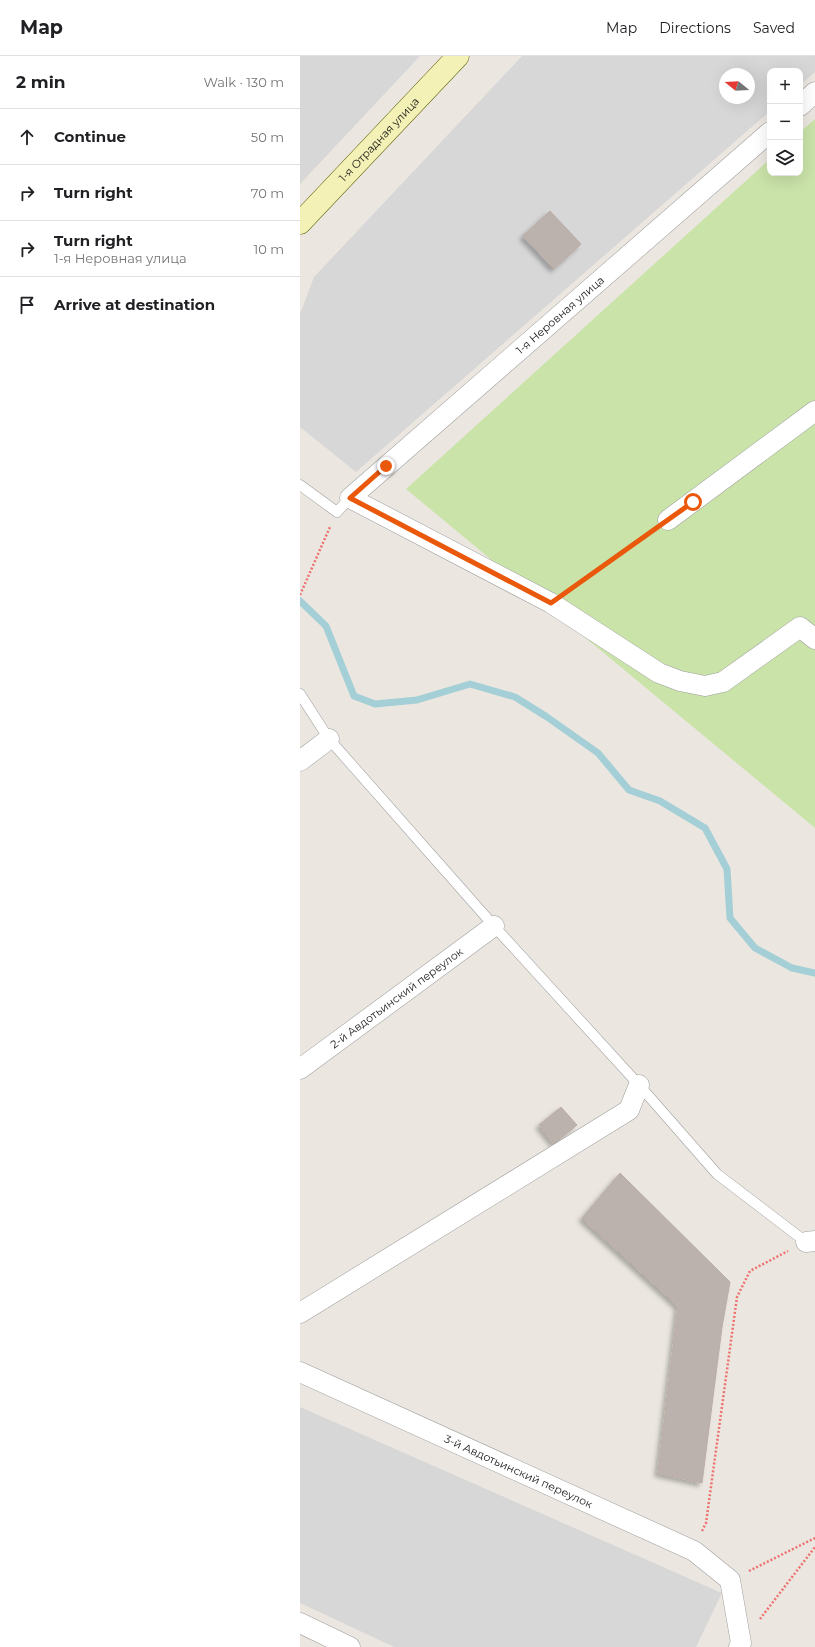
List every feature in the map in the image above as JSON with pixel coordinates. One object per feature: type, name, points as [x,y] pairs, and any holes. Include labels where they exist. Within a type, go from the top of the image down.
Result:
[{"type":"main road","name":"1-я Отрадная улица","points":[[300,223],[458,56]]},
{"type":"street","points":[[802,104],[815,92]]},
{"type":"street","name":"1-я Неровная улица","points":[[343,505],[767,135]]},
{"type":"street","points":[[668,520],[815,411]]},
{"type":"street","points":[[343,505],[551,603],[659,673],[680,681],[705,686],[723,682],[810,627]]},
{"type":"street","points":[[300,761],[329,739]]},
{"type":"street","name":"2-й Авдотьинский переулок","points":[[300,1069],[494,926]]},
{"type":"street","points":[[300,1313],[629,1110],[639,1084]]},
{"type":"street","name":"3-й Авдотьинский переулок","points":[[300,1372],[694,1551],[730,1580]]},
{"type":"street","points":[[730,1580],[740,1645]]},
{"type":"street","points":[[300,1623],[350,1647]]},
{"type":"lane","points":[[300,485],[343,505]]},
{"type":"lane","points":[[300,694],[329,739],[494,926],[639,1084],[717,1174],[810,1241]]},
{"type":"path","points":[[300,595],[343,505]]},
{"type":"path","points":[[551,603],[668,520]]},
{"type":"path","points":[[694,1551],[706,1523],[737,1297],[750,1271],[810,1241]]},
{"type":"path","points":[[730,1580],[815,1538]]},
{"type":"path","points":[[740,1645],[815,1547]]},
{"type":"shaded area","points":[[300,56],[420,56],[300,184]]},
{"type":"shaded area","points":[[522,56],[815,56],[815,72],[803,82],[803,68],[767,68],[767,114],[356,472],[300,427],[300,314],[314,277]]},
{"type":"shaded area","points":[[300,1407],[722,1593],[696,1647],[394,1647],[300,1603]]},
{"type":"green space","points":[[815,119],[815,828],[406,489],[767,162],[767,176],[803,176],[803,129]]},
{"type":"building","points":[[550,211],[581,244],[554,269],[523,236]]},
{"type":"building","points":[[561,1107],[577,1125],[554,1144],[539,1125]]},
{"type":"building","points":[[620,1173],[730,1282],[722,1327],[702,1483],[658,1473],[678,1306],[582,1218]]},
{"type":"waterway","points":[[300,601],[326,626],[354,696],[375,704],[417,700],[470,684],[515,697],[547,717],[598,753],[629,790],[660,801],[705,828],[727,869],[730,918],[755,948],[792,968],[815,973]]},
{"type":"route","points":[[386,466],[350,498],[551,603],[693,502]]}]
